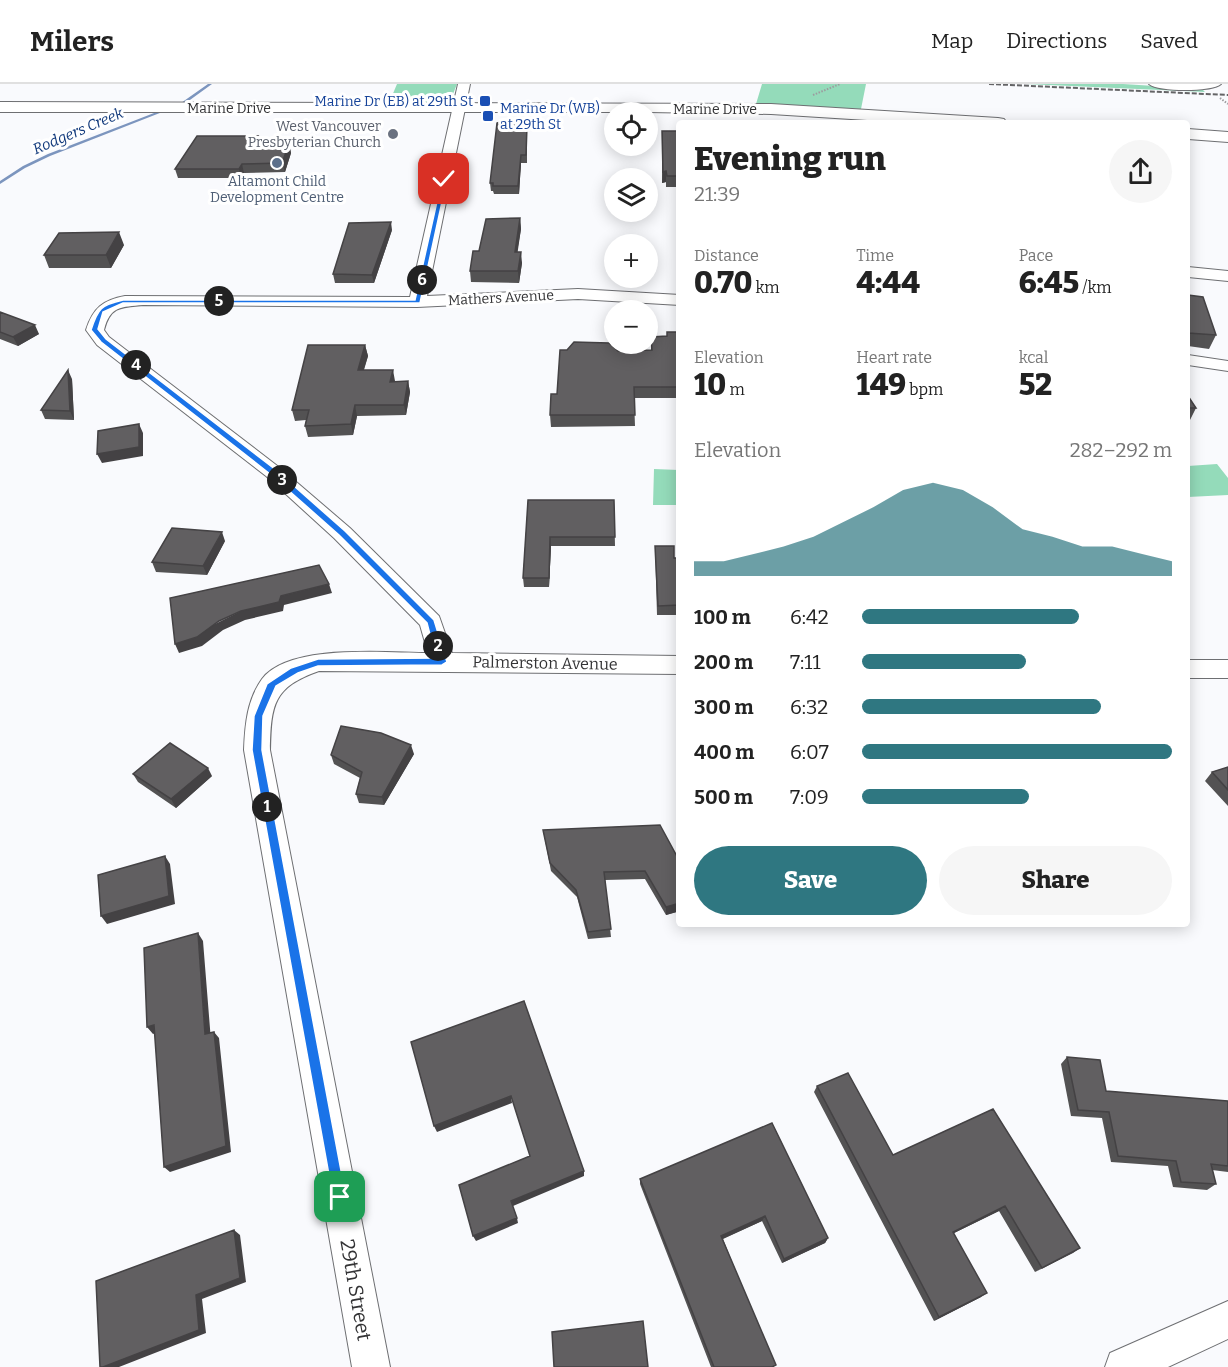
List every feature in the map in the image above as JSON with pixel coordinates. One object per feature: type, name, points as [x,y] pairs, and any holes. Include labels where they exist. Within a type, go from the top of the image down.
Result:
[{"type":"main road","name":"Marine Drive","points":[[0,107],[458,110],[771,109],[949,120]]},
{"type":"main road","points":[[1190,134],[1228,137]]},
{"type":"street","points":[[417,302],[464,84]]},
{"type":"street","points":[[1155,84],[1210,85]]},
{"type":"street","points":[[1190,272],[1228,276]]},
{"type":"street","name":"Mathers Avenue","points":[[442,662],[431,622],[342,533],[273,472],[104,340],[95,330],[100,312],[110,305],[143,300],[417,302],[578,294],[676,300]]},
{"type":"street","points":[[1190,360],[1228,366]]},
{"type":"street","name":"Palmerston Avenue","points":[[272,684],[294,670],[318,663],[676,665]]},
{"type":"street","points":[[1190,669],[1228,669]]},
{"type":"street","name":"29th Street","points":[[272,684],[258,716],[257,750],[371,1367]]},
{"type":"street","points":[[1124,1367],[1228,1320]]},
{"type":"path","points":[[811,102],[811,96],[817,92],[840,84]]},
{"type":"green space","points":[[397,84],[457,84],[451,99],[442,104],[389,103]]},
{"type":"green space","points":[[762,84],[866,84],[861,109],[756,104]]},
{"type":"green space","points":[[1026,84],[1123,84],[1202,89],[1205,92]]},
{"type":"green space","points":[[1217,464],[1228,478],[1228,495],[1190,497],[1190,466]]},
{"type":"green space","points":[[654,469],[676,470],[676,505],[653,505]]},
{"type":"building","points":[[509,119],[527,126],[526,155],[521,155],[518,186],[493,186],[493,183],[490,183],[497,123]]},
{"type":"building","points":[[662,131],[676,131],[676,176],[667,176],[666,171],[663,172]]},
{"type":"building","points":[[197,136],[258,136],[253,145],[289,144],[282,163],[242,164],[239,169],[175,169]]},
{"type":"building","points":[[520,218],[515,252],[521,252],[518,271],[470,271],[473,251],[479,251],[486,219]]},
{"type":"building","points":[[391,222],[372,275],[333,274],[349,223]]},
{"type":"building","points":[[119,232],[106,255],[44,255],[59,233]]},
{"type":"building","points":[[1190,295],[1203,297],[1216,335],[1190,333]]},
{"type":"building","points":[[0,312],[35,325],[13,337],[0,332]]},
{"type":"building","points":[[667,332],[676,332],[676,387],[634,387],[635,415],[550,415],[551,394],[557,394],[560,350],[567,350],[574,342],[604,343],[604,354],[658,354],[658,337],[667,336]]},
{"type":"building","points":[[308,345],[365,345],[358,370],[393,370],[390,382],[408,381],[404,405],[355,405],[351,424],[305,426],[309,410],[292,410]]},
{"type":"building","points":[[68,370],[70,411],[41,410]]},
{"type":"building","points":[[1190,399],[1196,408],[1190,408]]},
{"type":"building","points":[[139,424],[139,447],[97,454],[98,431]]},
{"type":"building","points":[[528,500],[614,500],[615,537],[550,537],[549,578],[523,578]]},
{"type":"building","points":[[172,528],[222,532],[203,566],[152,562]]},
{"type":"building","points":[[655,546],[674,546],[676,605],[658,606]]},
{"type":"building","points":[[319,565],[329,584],[281,596],[279,602],[241,611],[219,621],[197,637],[175,644],[170,598]]},
{"type":"building","points":[[341,726],[381,733],[411,745],[382,797],[356,794],[362,772],[331,755]]},
{"type":"building","points":[[170,743],[208,768],[171,799],[133,774]]},
{"type":"building","points":[[1228,767],[1228,790],[1212,772]]},
{"type":"building","points":[[660,825],[676,855],[676,904],[666,907],[645,871],[604,872],[611,929],[588,932],[576,890],[550,863],[543,830]]},
{"type":"building","points":[[165,856],[169,896],[101,916],[98,875]]},
{"type":"building","points":[[198,933],[205,1034],[214,1032],[226,1146],[164,1167],[154,1025],[147,1027],[144,948]]},
{"type":"building","points":[[524,1001],[584,1171],[511,1201],[517,1218],[473,1236],[459,1185],[530,1156],[511,1096],[434,1126],[411,1042]]},
{"type":"building","points":[[1067,1057],[1100,1060],[1106,1091],[1228,1101],[1228,1166],[1211,1164],[1216,1184],[1181,1182],[1176,1161],[1118,1156],[1109,1112],[1078,1110]]},
{"type":"building","points":[[848,1073],[893,1155],[993,1109],[1080,1248],[1042,1268],[1005,1206],[953,1232],[987,1293],[939,1317],[817,1086]]},
{"type":"building","points":[[772,1123],[828,1238],[784,1259],[765,1216],[721,1236],[776,1365],[772,1367],[714,1367],[640,1179]]},
{"type":"building","points":[[234,1230],[240,1278],[196,1295],[199,1330],[100,1367],[96,1281]]},
{"type":"building","points":[[643,1321],[648,1367],[554,1367],[552,1332]]},
{"type":"waterway","name":"Rodgers Creek","points":[[182,104],[210,84]]},
{"type":"waterway","name":"Rodgers Creek","points":[[0,183],[24,167],[49,155],[168,109]]},
{"type":"railway","points":[[989,84],[1228,95]]},
{"type":"place","name":"Marine Dr (EB) at 29th St","points":[[485,101]]},
{"type":"place","name":"Marine Dr (WB) at 29th St","points":[[488,116]]},
{"type":"place","name":"West Vancouver Presbyterian Church","points":[[393,134]]},
{"type":"place","name":"Altamont Child Development Centre","points":[[277,163]]},
{"type":"route","points":[[340,1197],[257,750],[258,716],[272,684],[294,670],[318,663],[442,662],[431,622],[342,533],[273,472],[104,340],[95,330],[100,312],[110,305],[143,300],[417,302],[444,179]]}]
